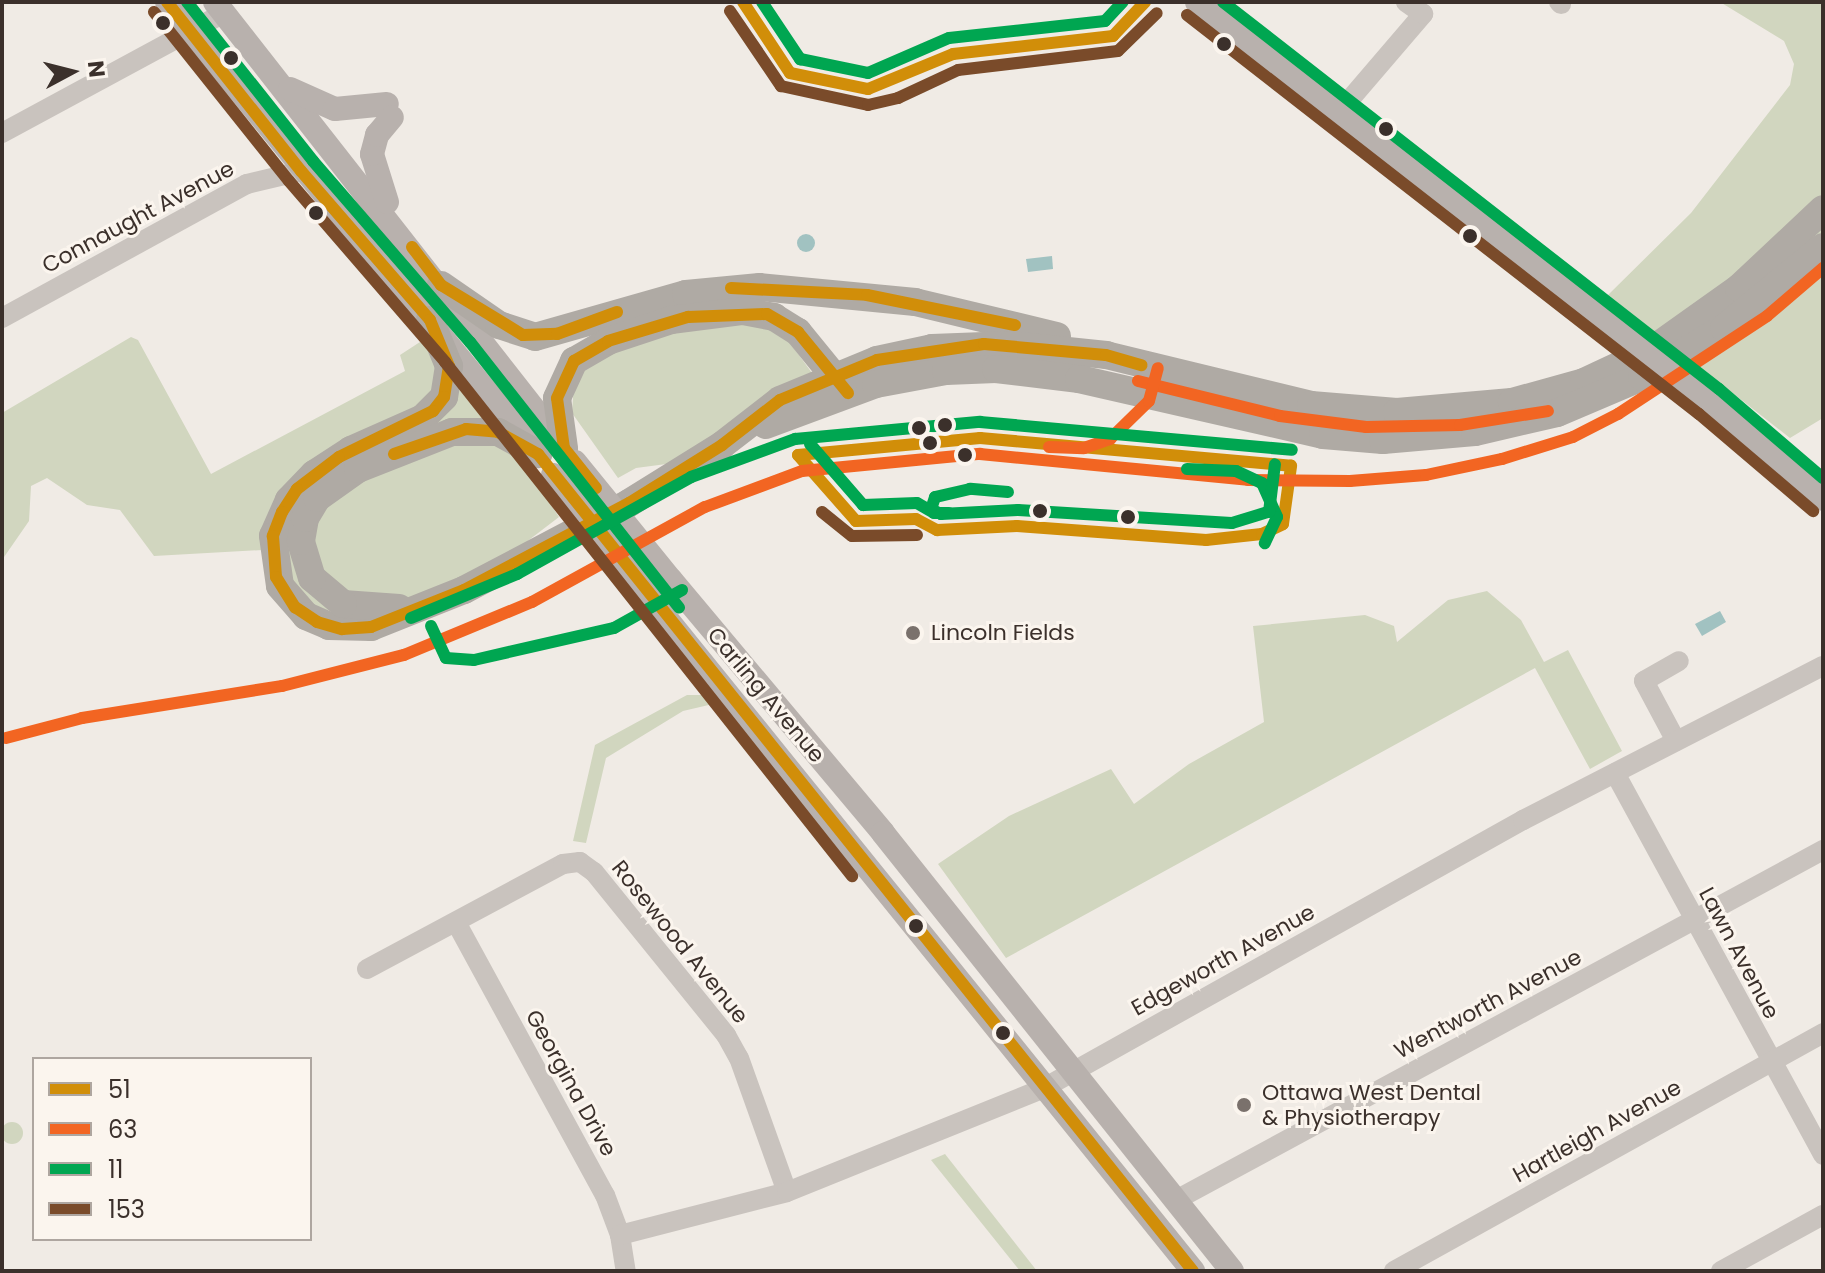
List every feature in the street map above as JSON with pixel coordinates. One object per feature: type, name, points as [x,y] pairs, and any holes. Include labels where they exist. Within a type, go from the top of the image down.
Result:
[{"type":"highway","points":[[441,285],[499,325],[535,337],[686,294],[760,287],[938,307],[1052,334],[1106,355],[1311,405],[1426,412],[1512,402],[1584,382],[1652,350],[1739,288],[1823,209]]},
{"type":"highway","points":[[430,320],[449,366],[444,397],[423,418],[351,450],[306,481],[282,512],[272,548],[280,586],[295,607],[317,622],[354,630],[424,606],[629,503],[722,445],[780,400],[840,384],[935,372],[1016,370],[1091,382],[1323,435],[1383,440],[1475,432],[1557,413],[1642,377],[1747,311],[1823,247]]},
{"type":"highway","points":[[424,606],[355,608],[321,588],[307,569],[301,541],[311,507],[346,475],[452,432],[498,432],[558,460],[557,398],[569,368],[589,350],[654,325],[730,312],[767,314],[798,332],[840,384]]},
{"type":"highway","points":[[840,384],[905,353],[972,345],[1106,355]]},
{"type":"main road","name":"Carling Avenue","points":[[167,2],[301,171],[430,320],[671,580],[756,681],[1232,1271]]},
{"type":"main road","points":[[1197,2],[1709,402],[1823,499]]},
{"type":"main road","name":"Carling Avenue","points":[[219,8],[441,285],[645,592],[1193,1271]]},
{"type":"main road","points":[[279,82],[335,109],[389,111],[374,142],[372,159],[403,236]]},
{"type":"street","points":[[1340,111],[1423,14],[1406,2]]},
{"type":"street","points":[[2,133],[191,32],[219,8]]},
{"type":"street","name":"Connaught Avenue","points":[[2,318],[238,189],[301,171]]},
{"type":"street","points":[[1676,741],[1644,681],[1679,661]]},
{"type":"street","name":"Edgeworth Avenue","points":[[620,1235],[787,1192],[1044,1088],[1615,773],[1823,666]]},
{"type":"street","name":"Lawn Avenue","points":[[1615,773],[1823,1155]]},
{"type":"street","name":"Wentworth Avenue","points":[[1176,1200],[1823,850]]},
{"type":"street","name":"Rosewood Avenue","points":[[367,969],[457,924],[563,864],[580,862],[594,872],[726,1035],[739,1058],[787,1192]]},
{"type":"street","name":"Georgina Drive","points":[[457,924],[605,1195],[620,1235],[626,1271]]},
{"type":"street","name":"Hartleigh Avenue","points":[[1394,1271],[1823,1033]]},
{"type":"street","points":[[1721,1271],[1823,1215]]},
{"type":"green space","points":[[1720,2],[1823,2],[1823,418],[1790,438],[1608,295],[1691,213],[1790,85],[1794,64],[1784,41]]},
{"type":"green space","points":[[696,321],[761,323],[785,336],[812,373],[674,463],[636,468],[618,478],[572,413],[574,382],[590,360]]},
{"type":"green space","points":[[131,337],[138,340],[211,474],[405,371],[400,355],[420,342],[433,353],[439,373],[461,388],[527,469],[559,517],[525,543],[454,582],[355,620],[301,601],[280,549],[154,556],[120,510],[87,505],[47,478],[31,486],[29,521],[2,560],[2,413]]},
{"type":"green space","points":[[1487,591],[1521,620],[1544,662],[1568,650],[1622,751],[1590,769],[1535,668],[1006,958],[938,864],[1009,816],[1111,769],[1134,804],[1189,764],[1264,722],[1253,626],[1365,615],[1394,626],[1397,642],[1448,600]]},
{"type":"green space","points":[[687,695],[706,695],[713,704],[683,711],[606,758],[586,843],[573,841],[595,745]]},
{"type":"green space","points":[[12,1122],[20,1125],[23,1133],[20,1141],[12,1144],[4,1141],[1,1133],[4,1125]]},
{"type":"green space","points":[[945,1154],[1037,1271],[1020,1271],[931,1160]]},
{"type":"water","points":[[802,234],[810,234],[815,243],[813,250],[802,252],[797,247],[797,239]]},
{"type":"water","points":[[1052,256],[1053,269],[1028,272],[1026,259]]},
{"type":"water","points":[[1720,611],[1726,622],[1702,636],[1695,624]]},
{"type":"transit line","name":"51","points":[[167,2],[301,171],[430,320],[449,366],[444,397],[433,411],[339,457],[297,489],[282,512],[273,536],[276,577],[295,607],[317,622],[342,629],[371,627],[464,590],[629,503],[722,445],[780,400],[877,360],[984,344],[1106,355],[1142,365]]},
{"type":"transit line","name":"11","points":[[187,2],[313,161],[470,342],[679,608]]},
{"type":"transit line","name":"51","points":[[743,2],[790,73],[868,89],[953,54],[1113,36],[1145,2]]},
{"type":"transit line","name":"11","points":[[762,2],[800,59],[868,73],[949,38],[1105,21],[1123,2]]},
{"type":"transit line","name":"11","points":[[1223,2],[1719,389],[1823,478]]},
{"type":"transit line","name":"153","points":[[730,11],[781,86],[868,105],[898,98],[958,70],[1118,51],[1157,13]]},
{"type":"transit line","name":"153","points":[[154,12],[289,181],[445,362],[852,876]]},
{"type":"transit line","name":"153","points":[[1187,15],[1699,414],[1813,511]]},
{"type":"transit line","name":"51","points":[[412,247],[441,285],[523,335],[557,334],[617,312]]},
{"type":"transit line","name":"63","points":[[6,738],[82,718],[282,686],[404,655],[532,602],[705,507],[802,471],[980,454],[1248,480],[1350,481],[1426,475],[1502,459],[1573,437],[1618,414],[1767,316],[1823,268]]},
{"type":"transit line","name":"51","points":[[731,288],[867,295],[1015,325]]},
{"type":"transit line","name":"51","points":[[596,488],[564,448],[557,398],[574,361],[608,341],[688,317],[767,314],[798,332],[848,393]]},
{"type":"transit line","name":"63","points":[[1049,447],[1084,448],[1110,439],[1149,401],[1158,368]]},
{"type":"transit line","name":"63","points":[[1138,381],[1280,416],[1366,427],[1460,425],[1548,411]]},
{"type":"transit line","name":"11","points":[[411,618],[517,574],[691,477],[795,439],[980,422],[1292,450]]},
{"type":"transit line","name":"51","points":[[394,454],[466,429],[498,432],[538,454],[1193,1271]]},
{"type":"transit line","name":"51","points":[[798,455],[980,438],[1291,466]]},
{"type":"transit line","name":"11","points":[[810,444],[863,505],[917,503],[934,513],[949,513]]},
{"type":"transit line","name":"51","points":[[798,455],[856,521],[916,519],[937,530],[1017,526],[1206,540],[1262,534],[1283,524],[1291,466]]},
{"type":"transit line","name":"11","points":[[1008,492],[970,489],[935,497],[931,509],[941,514],[1018,510],[1232,523],[1269,512],[1275,464]]},
{"type":"transit line","name":"11","points":[[1187,469],[1236,471],[1262,483],[1277,517],[1265,543]]},
{"type":"transit line","name":"153","points":[[822,512],[852,536],[917,535]]},
{"type":"transit line","name":"11","points":[[431,626],[446,658],[474,660],[614,628],[682,590]]},
{"type":"place","name":"Lincoln Fields","points":[[913,633]]},
{"type":"place","name":"Ottawa West Dental & Physiotherapy","points":[[1244,1105]]}]
